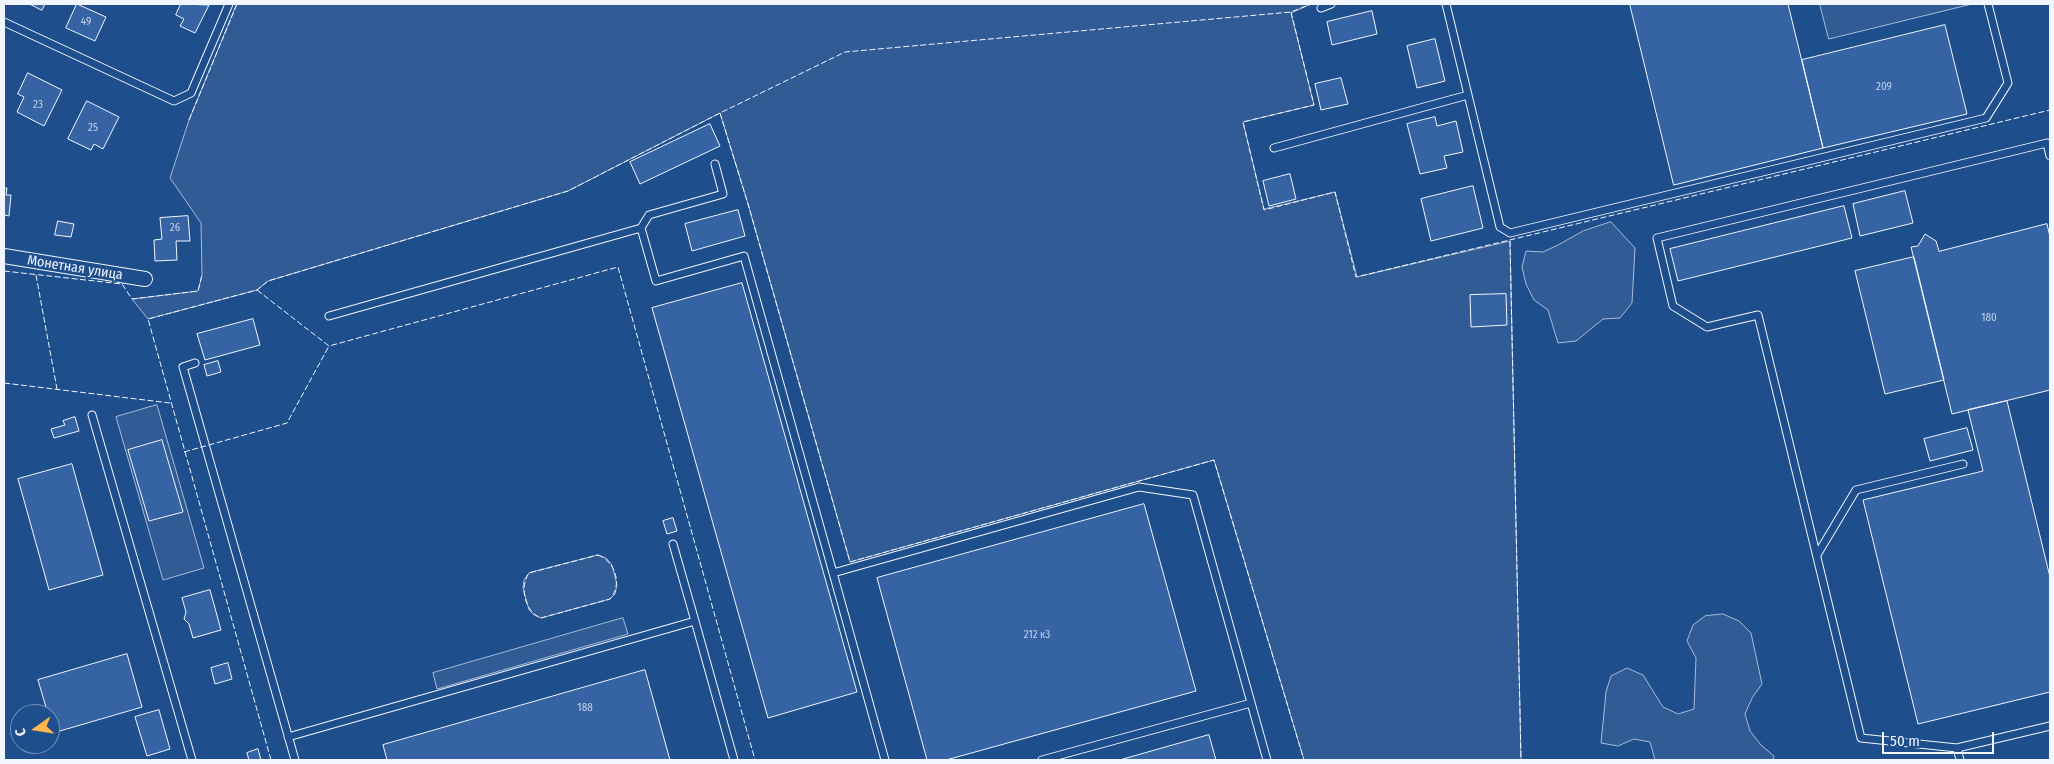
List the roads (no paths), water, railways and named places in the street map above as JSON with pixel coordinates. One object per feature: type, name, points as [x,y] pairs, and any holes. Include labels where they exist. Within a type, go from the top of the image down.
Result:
[{"type":"street","name":"Монетная улица","points":[[4,256],[145,279]]},
{"type":"lane","points":[[4,22],[174,101],[191,93],[229,4]]},
{"type":"lane","points":[[1321,8],[1331,4]]},
{"type":"lane","points":[[1446,4],[1500,227],[1510,233],[1986,118],[2008,83],[1988,4]]},
{"type":"lane","points":[[1274,148],[1468,95]]},
{"type":"lane","points":[[2050,156],[2047,142],[1657,238],[1673,306],[1708,327],[1758,315],[1861,738],[1957,748],[2050,726]]},
{"type":"lane","points":[[715,164],[723,194],[648,215],[641,228],[656,281],[744,256],[885,760]]},
{"type":"lane","points":[[330,316],[641,228]]},
{"type":"lane","points":[[195,363],[183,367],[295,760]]},
{"type":"lane","points":[[92,415],[192,760]]},
{"type":"lane","points":[[1816,555],[1856,490],[1963,464]]},
{"type":"lane","points":[[833,572],[1139,487],[1193,495],[1267,760]]},
{"type":"lane","points":[[673,544],[734,760]]},
{"type":"lane","points":[[288,737],[695,621]]},
{"type":"lane","points":[[1042,760],[1251,702]]},
{"type":"lane","points":[[1957,748],[1960,760]]}]
